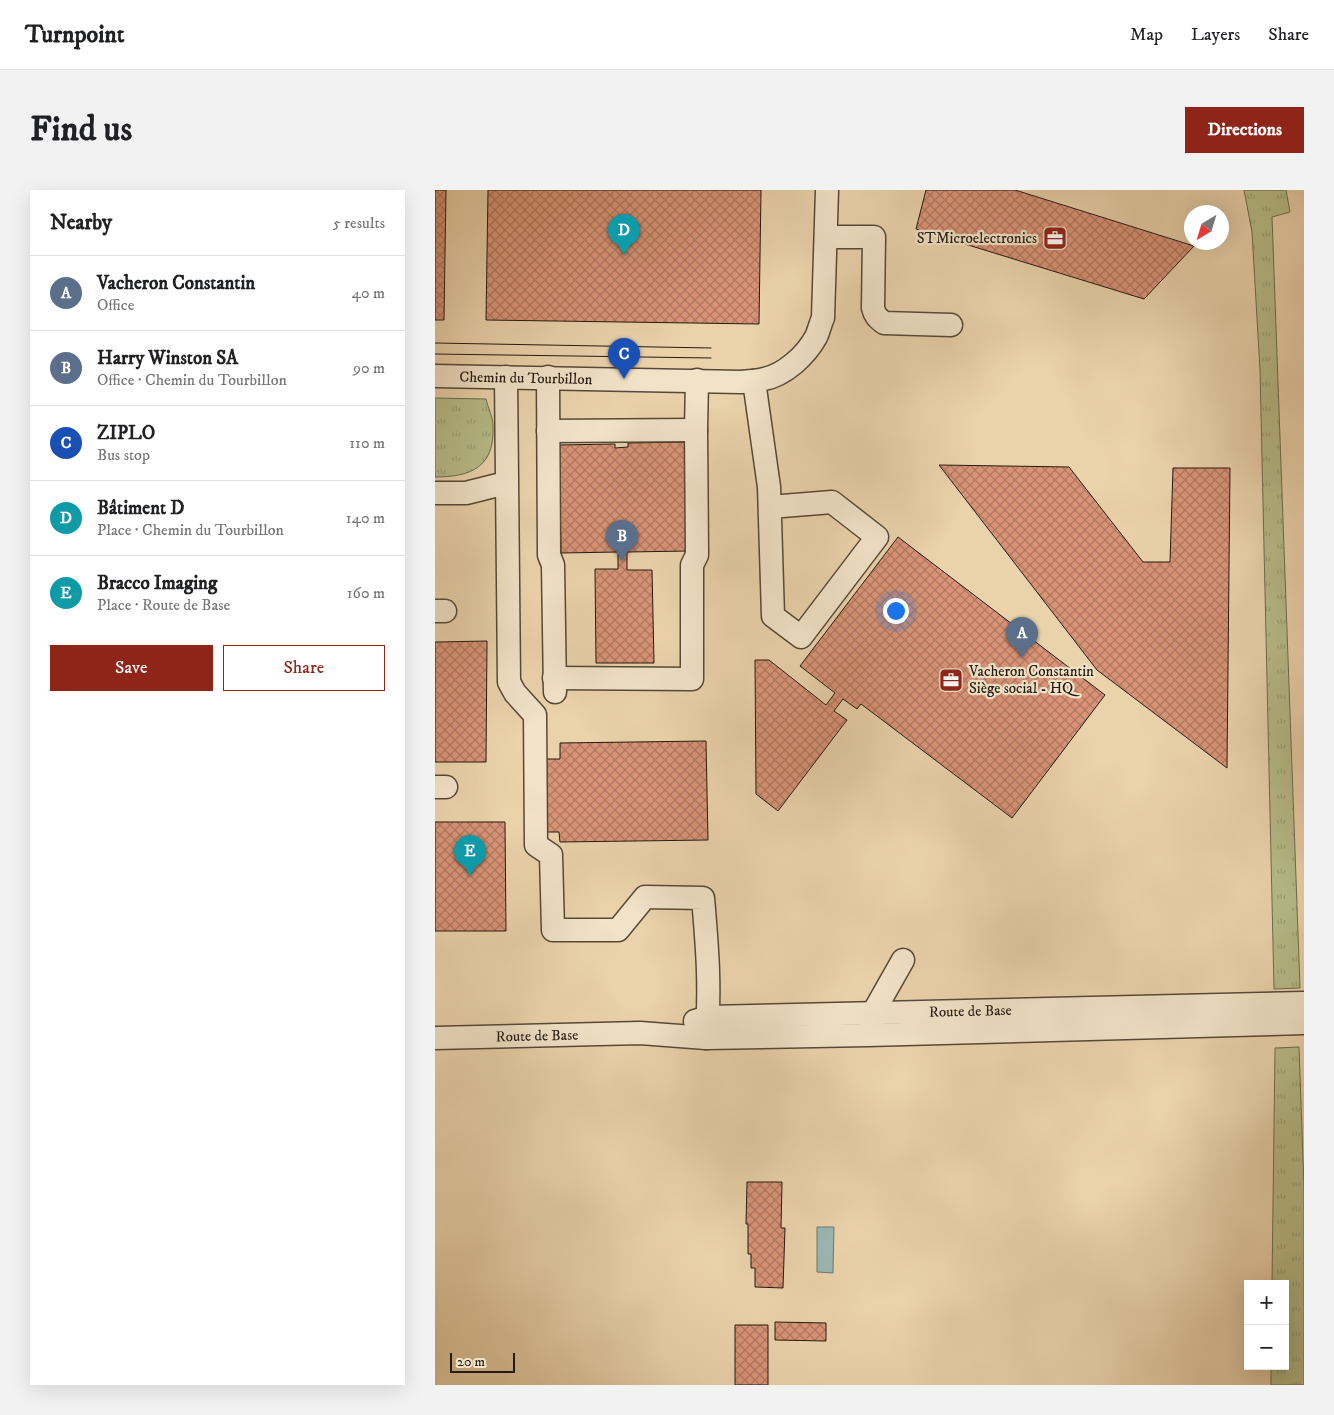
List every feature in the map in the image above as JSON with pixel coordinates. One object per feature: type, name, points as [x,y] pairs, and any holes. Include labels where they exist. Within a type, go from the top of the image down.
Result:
[{"type":"street","name":"Chemin du Tourbillon","points":[[435,376],[754,381],[767,379],[793,364],[805,352],[816,337],[823,318],[827,190]]},
{"type":"street","points":[[825,237],[874,237],[873,308],[874,315],[884,323],[951,325]]},
{"type":"street","points":[[505,377],[509,682],[515,693],[535,715],[536,845],[551,855],[553,930],[618,930],[645,897],[703,898],[709,963],[707,1028]]},
{"type":"street","points":[[548,377],[549,555],[553,565],[554,685],[692,679],[693,565],[697,555],[695,430],[697,380]]},
{"type":"street","points":[[754,381],[769,487],[773,616],[801,637],[877,537],[832,502],[770,507]]},
{"type":"street","points":[[548,431],[695,430]]},
{"type":"street","points":[[435,493],[466,493],[506,483]]},
{"type":"street","points":[[868,1035],[873,1013],[903,960]]},
{"type":"street","name":"Route de Base","points":[[707,1028],[868,1035],[1245,1015],[1304,1003]]},
{"type":"street","name":"Route de Base","points":[[435,1038],[640,1033],[873,1013],[1245,1015],[1304,1023]]},
{"type":"green space","points":[[1244,190],[1286,190],[1290,212],[1272,217],[1300,988],[1274,989],[1260,370],[1252,232]]},
{"type":"green space","points":[[435,398],[486,399],[493,423],[493,440],[485,460],[470,472],[460,475],[435,477]]},
{"type":"green space","points":[[1299,1047],[1304,1187],[1304,1385],[1271,1385],[1271,1370],[1289,1370],[1289,1280],[1272,1280],[1275,1048]]},
{"type":"water","points":[[817,1227],[834,1227],[833,1273],[817,1272]]},
{"type":"building","points":[[435,190],[446,190],[444,320],[435,320]]},
{"type":"building","points":[[488,190],[761,190],[759,324],[486,320]]},
{"type":"building","name":"STMicroelectronics","points":[[926,190],[1015,190],[1184,243],[1184,250],[1190,250],[1144,299],[916,229]]},
{"type":"building","points":[[687,442],[689,551],[627,552],[627,570],[652,570],[654,663],[596,663],[595,569],[618,569],[618,552],[561,553],[559,445],[615,444],[615,448],[628,447],[628,443]]},
{"type":"building","points":[[939,465],[1069,467],[1143,562],[1170,562],[1173,468],[1230,468],[1227,768],[1097,670]]},
{"type":"building","name":"Vacheron Constantin Siège social - HQ","points":[[898,537],[1105,695],[1012,818],[861,704],[857,709],[843,699],[834,711],[847,720],[778,811],[756,794],[755,660],[769,660],[826,705],[835,693],[800,666]]},
{"type":"building","points":[[487,641],[486,762],[435,762],[435,642]]},
{"type":"building","points":[[706,741],[708,840],[560,842],[559,832],[547,832],[546,759],[560,759],[560,743]]},
{"type":"building","points":[[435,822],[505,822],[506,931],[435,931]]},
{"type":"building","points":[[747,1182],[782,1182],[781,1228],[785,1228],[783,1288],[755,1287],[755,1268],[751,1268],[751,1254],[748,1254],[748,1224],[746,1224]]},
{"type":"building","points":[[775,1322],[826,1323],[826,1341],[775,1340]]},
{"type":"building","points":[[735,1325],[768,1325],[768,1385],[735,1385]]},
{"type":"tram line","points":[[435,343],[711,348]]},
{"type":"tram line","points":[[435,354],[711,358]]},
{"type":"place","name":"STMicroelectronics","points":[[1055,238]]},
{"type":"place","name":"Bâtiment D","points":[[624,255]]},
{"type":"place","name":"ZIPLO","points":[[624,379]]},
{"type":"place","name":"Harry Winston SA","points":[[622,561]]},
{"type":"place","name":"Vacheron Constantin","points":[[1022,658]]},
{"type":"place","name":"Vacheron Constantin Siège social - HQ","points":[[951,680]]},
{"type":"place","name":"Bracco Imaging","points":[[470,876]]}]
